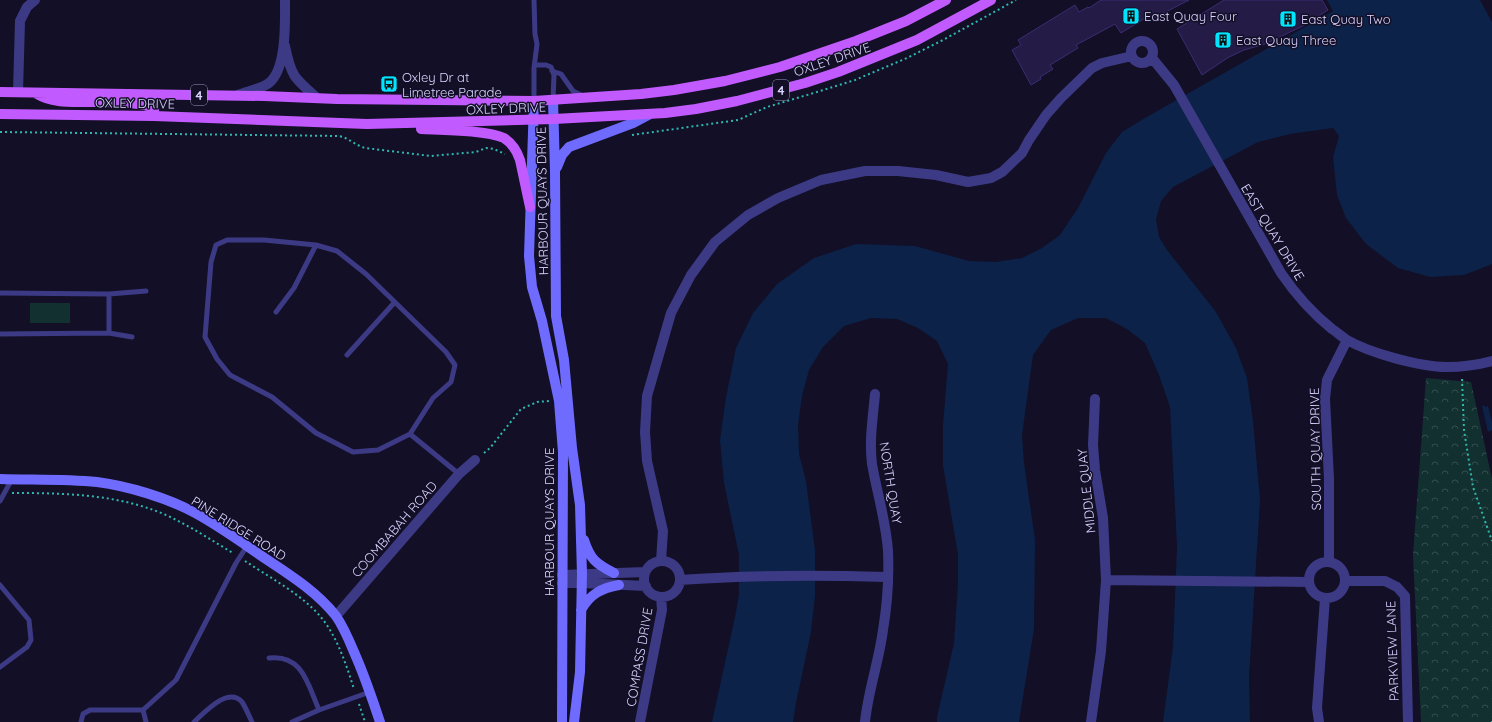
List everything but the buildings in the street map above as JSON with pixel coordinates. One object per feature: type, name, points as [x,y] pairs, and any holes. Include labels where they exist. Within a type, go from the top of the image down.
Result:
[{"type":"main road","name":"OXLEY DRIVE","points":[[0,92],[534,101],[674,90],[725,81],[780,67],[856,42],[906,21],[946,0]]},
{"type":"main road","name":"OXLEY DRIVE","points":[[0,114],[154,116],[367,124],[533,120],[650,114],[696,109],[737,101],[823,77],[906,45],[991,0]]},
{"type":"main road","points":[[35,93],[45,99],[55,101],[143,104],[152,107],[154,110],[154,116]]},
{"type":"main road","points":[[367,124],[490,134],[504,139],[514,147],[518,154],[530,207]]},
{"type":"street","points":[[18,92],[20,21],[27,7],[35,0]]},
{"type":"street","points":[[236,96],[266,85],[270,82],[278,69],[284,44],[285,0]]},
{"type":"street","points":[[1144,41],[1150,44],[1153,54],[1152,58],[1141,64],[1135,61],[1131,51],[1134,45],[1137,42],[1144,41]]},
{"type":"street","points":[[284,44],[294,76],[317,98]]},
{"type":"street","points":[[661,561],[663,531],[647,461],[647,396],[671,313],[691,275],[715,242],[748,215],[778,198],[821,180],[865,171],[906,172],[936,175],[968,182],[991,178],[1002,172],[1022,153],[1046,115],[1092,68],[1102,63],[1132,56]]},
{"type":"street","name":"EAST QUAY DRIVE","points":[[1152,58],[1174,85],[1281,273],[1295,294],[1318,318],[1347,340],[1380,353],[1417,364],[1446,367],[1479,364],[1492,361]]},
{"type":"street","name":"HARBOUR QUAYS DRIVE","points":[[553,100],[556,316],[564,360],[572,448],[580,505],[581,532],[582,578],[580,672],[574,722]]},
{"type":"street","name":"HARBOUR QUAYS DRIVE","points":[[534,101],[529,256],[532,287],[542,321],[559,401],[563,452],[562,722]]},
{"type":"street","points":[[555,171],[562,155],[569,147],[633,123],[650,114]]},
{"type":"street","name":"SOUTH QUAY DRIVE","points":[[1328,562],[1330,479],[1325,399],[1327,380],[1347,340]]},
{"type":"street","name":"NORTH QUAY","points":[[865,722],[867,704],[884,630],[888,550],[882,509],[872,464],[870,439],[875,394]]},
{"type":"street","name":"MIDDLE QUAY","points":[[1091,722],[1101,650],[1106,580],[1103,518],[1095,470],[1093,445],[1096,399]]},
{"type":"street","name":"COOMBABAH ROAD","points":[[336,616],[459,474],[475,460]]},
{"type":"street","name":"PINE RIDGE ROAD","points":[[0,479],[98,482],[133,490],[170,502],[194,512],[305,585],[336,616],[351,643],[380,722]]},
{"type":"street","points":[[581,532],[587,550],[592,559],[599,566],[614,573]]},
{"type":"street","points":[[661,561],[667,561],[677,568],[680,580],[679,587],[674,593],[668,596],[661,597],[652,594],[646,586],[644,580],[645,572],[650,566],[661,561]]},
{"type":"street","points":[[1328,562],[1341,569],[1344,574],[1345,581],[1338,594],[1325,598],[1315,594],[1311,589],[1309,576],[1313,568],[1318,564],[1328,562]]},
{"type":"street","points":[[562,579],[582,578],[614,573],[645,572]]},
{"type":"street","points":[[680,580],[725,577],[887,577]]},
{"type":"street","points":[[582,578],[619,585],[646,586]]},
{"type":"street","points":[[1106,580],[1309,582]]},
{"type":"street","name":"PARKVIEW LANE","points":[[1345,581],[1385,581],[1397,586],[1404,596],[1408,722]]},
{"type":"street","points":[[581,610],[584,604],[599,591],[608,587],[619,585]]},
{"type":"street","name":"COMPASS DRIVE","points":[[640,722],[662,610],[661,597]]},
{"type":"street","points":[[1319,722],[1317,708],[1325,598]]},
{"type":"lane","name":"HARBOUR QUAYS DRIVE","points":[[534,0],[535,34],[537,44],[534,65],[534,101]]},
{"type":"lane","points":[[534,65],[546,65],[551,67],[552,71],[561,74],[573,91],[587,98]]},
{"type":"lane","name":"HARBOUR QUAYS DRIVE","points":[[552,71],[554,75],[553,100]]},
{"type":"lane","points":[[227,240],[264,240],[316,245],[336,251],[366,274],[394,303],[446,352],[455,365],[451,382],[433,398],[410,434],[378,450],[353,452],[316,432],[272,397],[230,375],[217,359],[204,337],[211,262],[216,245],[227,240]]},
{"type":"lane","points":[[276,312],[294,288],[316,245]]},
{"type":"lane","points":[[0,293],[109,294],[146,291]]},
{"type":"lane","points":[[109,294],[109,333]]},
{"type":"lane","points":[[347,356],[394,303]]},
{"type":"lane","points":[[0,334],[109,333],[132,337]]},
{"type":"lane","points":[[410,434],[459,474]]},
{"type":"lane","points":[[0,501],[12,479]]},
{"type":"lane","points":[[81,722],[83,714],[90,710],[143,710],[176,680],[239,558],[247,546]]},
{"type":"lane","points":[[0,585],[29,620],[31,640],[27,647],[0,667]]},
{"type":"lane","points":[[270,658],[279,657],[296,664],[302,673],[319,710]]},
{"type":"lane","points":[[292,722],[319,710],[370,692]]},
{"type":"lane","points":[[194,722],[220,700],[228,697],[235,697],[241,702],[252,722]]},
{"type":"lane","points":[[143,710],[146,722]]},
{"type":"path","points":[[1462,379],[1464,430],[1473,487],[1492,541]]},
{"type":"path","points":[[475,460],[490,448],[521,409],[537,402],[551,401]]},
{"type":"path","points":[[5,492],[94,496],[136,504],[186,524],[290,591],[320,616],[342,656],[365,722]]},
{"type":"green space","points":[[30,303],[70,303],[70,323],[30,323]]},
{"type":"green space","points":[[1426,378],[1471,382],[1492,479],[1492,722],[1421,722],[1413,555]]},
{"type":"water","points":[[1327,0],[1480,0],[1492,22],[1492,264],[1464,275],[1430,277],[1398,268],[1366,244],[1346,218],[1337,195],[1333,157],[1339,136],[1333,128],[1290,134],[1258,142],[1173,187],[1161,201],[1156,219],[1159,237],[1167,250],[1216,312],[1236,348],[1247,378],[1253,421],[1260,500],[1249,677],[1250,722],[1163,722],[1173,647],[1177,547],[1170,407],[1159,375],[1145,343],[1127,329],[1106,318],[1078,318],[1051,330],[1033,355],[1022,435],[1024,463],[1035,540],[1034,629],[1019,722],[937,722],[954,643],[958,583],[958,555],[943,465],[943,425],[948,364],[937,341],[918,328],[897,319],[871,318],[844,326],[823,347],[809,370],[802,396],[798,425],[799,454],[806,481],[815,550],[815,596],[811,632],[793,722],[712,722],[739,595],[739,555],[724,483],[720,440],[726,397],[736,348],[753,313],[777,284],[814,258],[856,244],[915,246],[969,261],[996,262],[1022,258],[1042,248],[1060,235],[1078,208],[1106,153],[1122,132],[1333,11]]},
{"type":"water","points":[[1484,405],[1485,407],[1488,406],[1492,422],[1492,430],[1488,432],[1482,406]]},
{"type":"place","name":"East Quay Four","points":[[1131,16]]},
{"type":"place","name":"East Quay Two","points":[[1288,19]]},
{"type":"place","name":"East Quay Three","points":[[1223,40]]},
{"type":"place","name":"Oxley Dr at Limetree Parade","points":[[389,84]]}]
